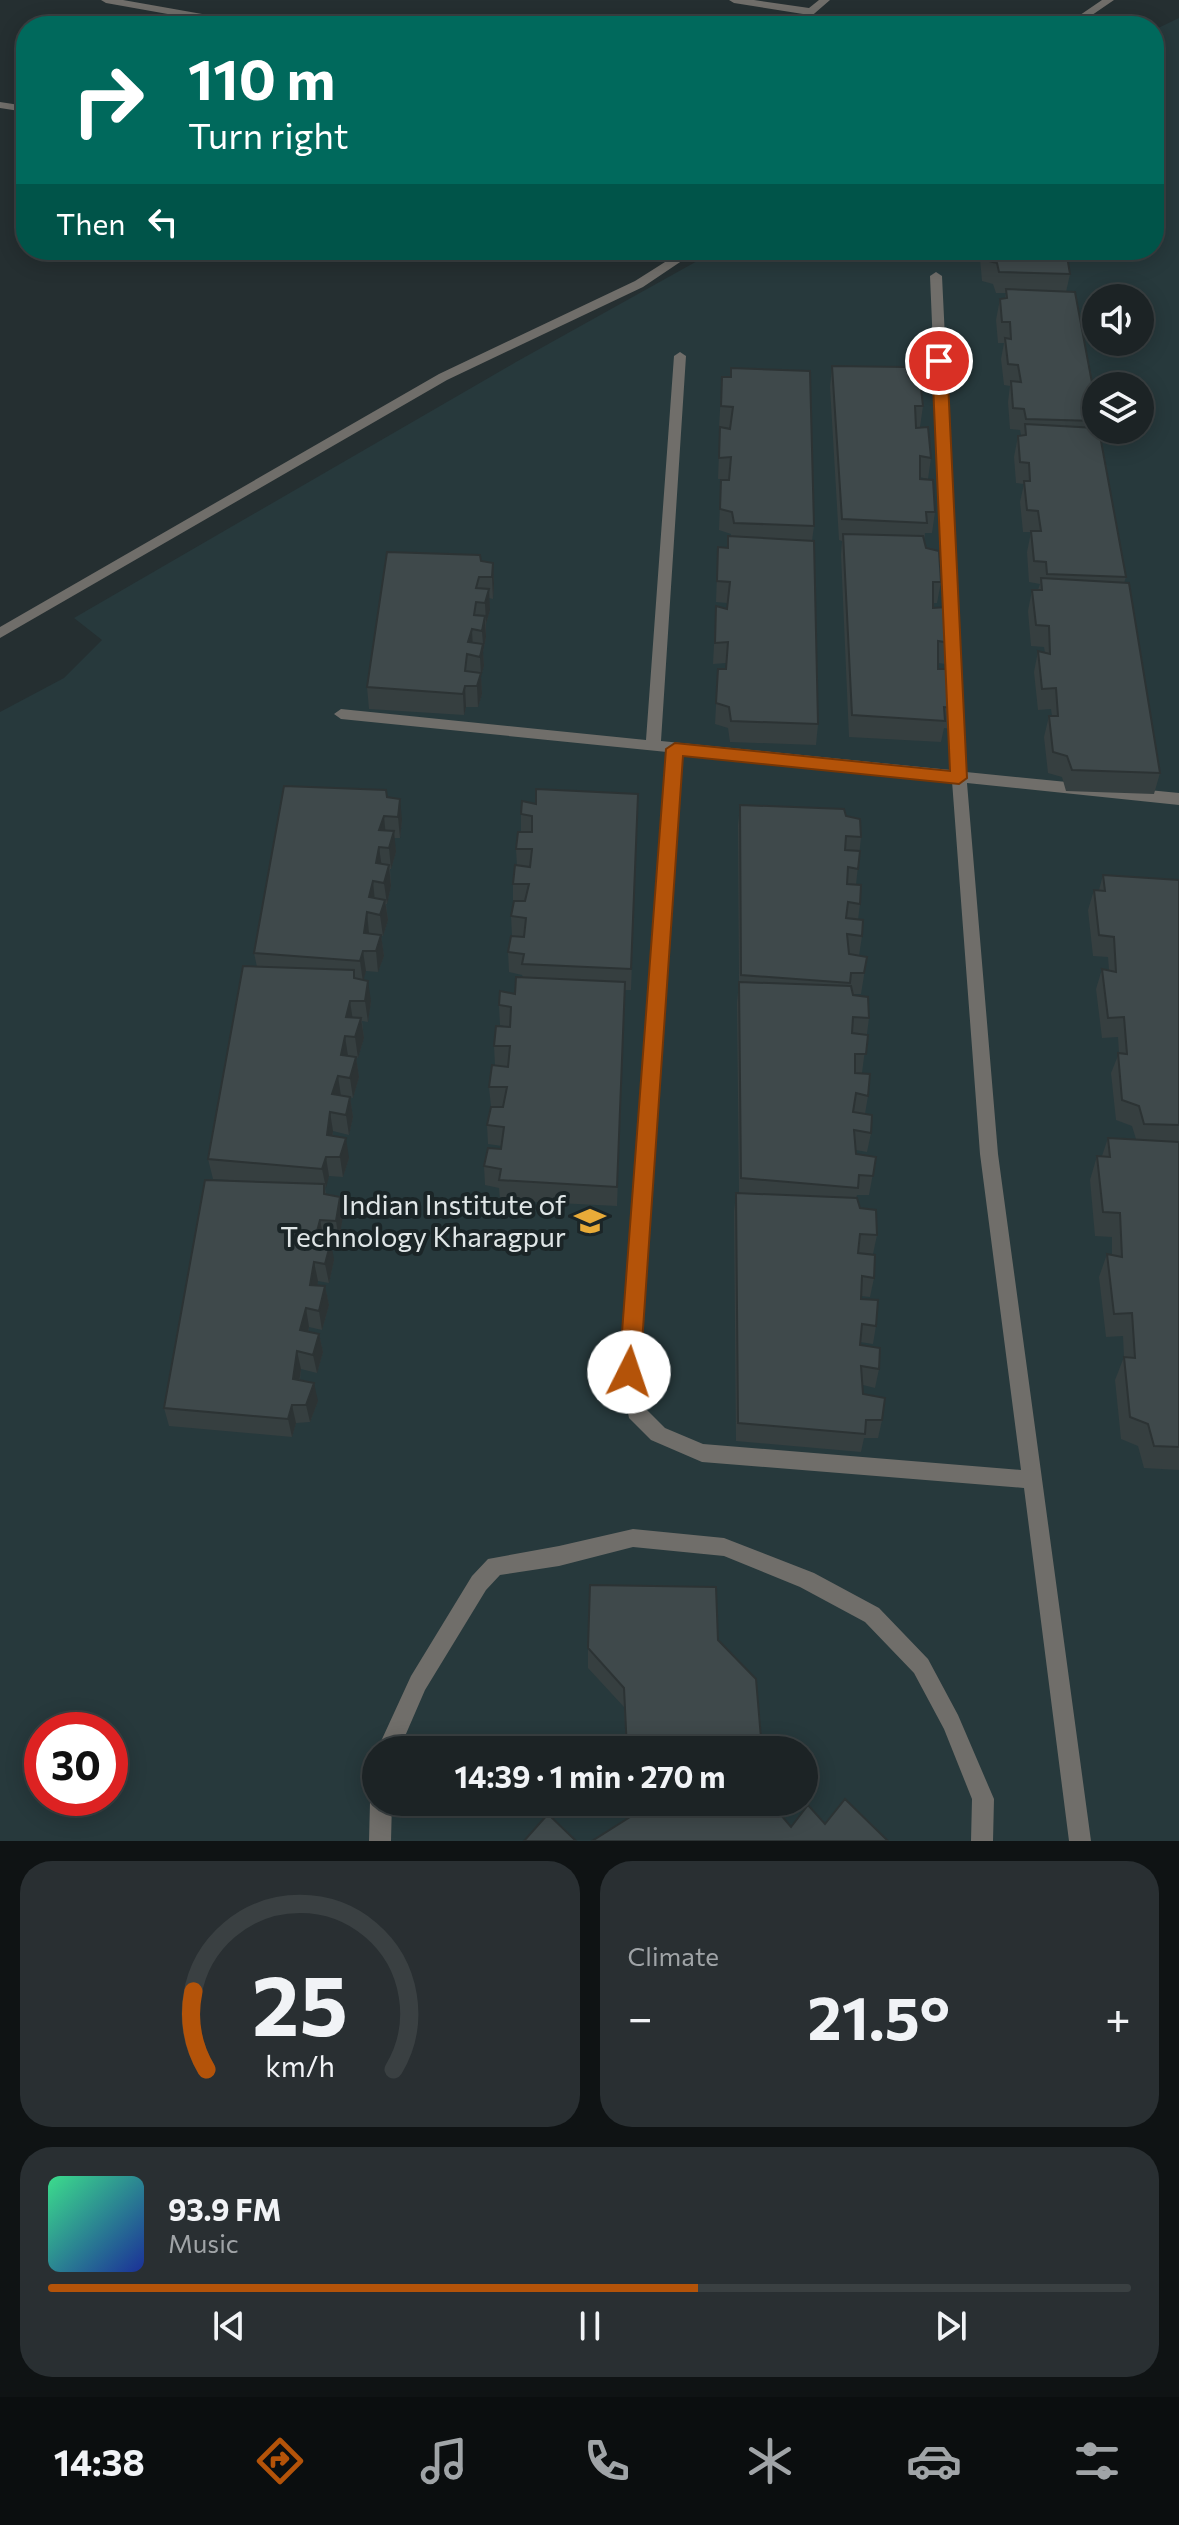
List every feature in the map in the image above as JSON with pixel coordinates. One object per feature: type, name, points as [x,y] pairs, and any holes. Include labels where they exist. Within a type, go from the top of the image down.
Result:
[{"type":"street","points":[[106,0],[196,16]]},
{"type":"street","points":[[734,0],[813,12]]},
{"type":"street","points":[[808,16],[825,0]]},
{"type":"street","points":[[1084,16],[1109,0]]},
{"type":"street","points":[[0,633],[443,377],[639,284],[676,260]]},
{"type":"street","points":[[936,276],[959,778],[989,1154],[1080,1841]]},
{"type":"street","points":[[653,746],[680,356]]},
{"type":"street","points":[[341,714],[1179,799]]},
{"type":"street","points":[[675,749],[629,1372],[636,1412],[658,1434],[702,1453],[1032,1480]]},
{"type":"street","points":[[394,1736],[418,1683],[479,1583],[495,1566],[559,1556],[633,1538],[724,1547],[807,1580],[872,1615],[921,1666],[951,1722],[983,1799],[982,1841]]},
{"type":"street","points":[[380,1841],[381,1816]]},
{"type":"shaded area","name":"Indian Institute of Technology Kharagpur","points":[[1179,18],[1179,1841],[0,1841],[0,712],[64,678],[102,640],[74,618],[516,362],[699,260],[1164,260],[1164,25]]},
{"type":"building","points":[[985,260],[1068,260],[1070,274],[999,272],[997,263]]},
{"type":"building","points":[[1006,289],[1075,292],[1082,329],[1082,356],[1087,356],[1090,372],[1082,372],[1082,421],[1026,419],[1024,409],[1013,408],[1011,381],[1021,382],[1018,365],[1008,364],[1005,338],[1011,339],[1010,322],[1002,322],[1000,299],[1007,298]]},
{"type":"building","points":[[832,366],[906,367],[909,377],[920,380],[923,406],[915,406],[916,428],[928,427],[931,458],[920,456],[920,479],[933,480],[935,512],[926,512],[927,523],[842,519]]},
{"type":"building","points":[[731,368],[810,371],[814,526],[734,523],[732,512],[720,509],[721,480],[729,480],[731,457],[719,458],[720,427],[730,429],[733,407],[721,406],[722,377],[731,377]]},
{"type":"building","points":[[1025,424],[1082,427],[1082,444],[1102,444],[1126,577],[1047,574],[1046,562],[1034,561],[1031,531],[1041,531],[1038,511],[1027,510],[1024,481],[1030,481],[1029,463],[1020,462],[1018,436],[1026,435]]},
{"type":"building","points":[[843,534],[923,536],[926,548],[939,551],[941,582],[933,582],[933,608],[947,607],[950,643],[938,641],[938,669],[952,669],[954,708],[944,707],[945,721],[852,715]]},
{"type":"building","points":[[728,536],[814,541],[818,724],[731,721],[729,707],[716,703],[718,669],[726,669],[728,642],[715,643],[716,606],[727,609],[730,582],[717,581],[718,547],[728,548]]},
{"type":"building","points":[[387,552],[480,555],[481,561],[493,563],[492,577],[479,577],[476,588],[489,589],[485,603],[476,602],[474,615],[485,616],[482,631],[472,629],[468,642],[483,644],[480,657],[467,654],[465,671],[481,673],[477,686],[465,686],[463,694],[367,687]]},
{"type":"building","points":[[1041,578],[1129,583],[1160,773],[1072,770],[1067,756],[1053,752],[1049,716],[1058,716],[1056,688],[1042,689],[1038,651],[1050,654],[1049,626],[1036,625],[1032,590],[1042,590]]},
{"type":"building","points":[[284,786],[386,790],[387,797],[400,799],[398,817],[384,816],[379,830],[394,831],[389,848],[379,847],[376,863],[389,865],[384,883],[373,881],[369,897],[385,900],[380,915],[367,912],[364,933],[381,935],[376,951],[363,951],[360,961],[254,953]]},
{"type":"building","points":[[536,789],[638,794],[631,969],[522,964],[524,954],[508,952],[511,936],[524,937],[526,918],[511,916],[514,901],[525,901],[529,884],[513,884],[515,865],[530,867],[532,849],[516,849],[518,832],[532,832],[532,816],[521,814],[522,801],[536,804]]},
{"type":"building","points":[[740,805],[844,809],[846,816],[860,819],[861,837],[846,836],[845,850],[860,851],[858,869],[848,867],[847,884],[861,885],[860,904],[848,902],[846,918],[863,920],[862,936],[847,934],[849,954],[867,957],[864,973],[851,973],[850,983],[741,975]]},
{"type":"building","points":[[1103,875],[1179,880],[1179,1125],[1144,1124],[1139,1106],[1122,1100],[1118,1053],[1127,1054],[1124,1017],[1108,1018],[1102,969],[1116,972],[1114,937],[1099,935],[1094,890],[1105,891]]},
{"type":"building","points":[[243,966],[354,970],[354,978],[368,981],[365,1001],[350,1001],[346,1017],[361,1018],[355,1037],[345,1036],[341,1055],[356,1057],[350,1078],[338,1076],[332,1094],[350,1097],[346,1115],[330,1112],[327,1135],[346,1138],[340,1157],[326,1157],[322,1169],[208,1159]]},
{"type":"building","points":[[516,977],[625,982],[617,1187],[499,1180],[501,1169],[484,1166],[488,1148],[501,1149],[504,1127],[487,1125],[491,1107],[503,1107],[507,1087],[489,1087],[492,1065],[508,1067],[510,1046],[494,1046],[496,1026],[510,1027],[511,1007],[499,1005],[500,991],[515,994]]},
{"type":"building","points":[[739,982],[851,986],[853,995],[868,997],[869,1018],[853,1017],[852,1033],[868,1035],[866,1054],[855,1054],[855,1073],[870,1074],[868,1096],[856,1093],[853,1112],[872,1115],[871,1133],[854,1130],[856,1154],[876,1157],[873,1176],[859,1175],[858,1188],[741,1178]]},
{"type":"building","points":[[1108,1138],[1179,1142],[1179,1447],[1154,1446],[1148,1424],[1130,1417],[1124,1357],[1135,1358],[1132,1313],[1114,1314],[1107,1254],[1122,1257],[1120,1213],[1103,1212],[1097,1156],[1110,1157]]},
{"type":"building","points":[[205,1180],[324,1184],[324,1194],[340,1197],[336,1221],[320,1220],[315,1239],[331,1241],[325,1264],[314,1262],[310,1285],[325,1286],[319,1311],[306,1308],[300,1330],[319,1334],[313,1355],[297,1351],[293,1379],[314,1383],[306,1405],[292,1405],[288,1419],[164,1408]]},
{"type":"building","points":[[736,1193],[857,1198],[860,1208],[876,1210],[877,1235],[860,1234],[858,1253],[875,1255],[874,1278],[862,1276],[861,1299],[878,1300],[876,1326],[862,1324],[860,1345],[880,1348],[879,1369],[861,1366],[863,1394],[885,1398],[882,1420],[866,1420],[865,1434],[738,1423]]},
{"type":"building","points":[[590,1585],[716,1587],[718,1640],[756,1679],[761,1736],[626,1736],[624,1688],[588,1648]]},
{"type":"building","points":[[845,1799],[888,1841],[592,1841],[630,1816],[782,1816],[791,1827],[800,1816],[818,1816],[825,1824]]},
{"type":"building","points":[[546,1816],[550,1816],[576,1841],[524,1841]]},
{"type":"place","name":"Indian Institute of Technology Kharagpur","points":[[590,1221]]},
{"type":"route","points":[[629,1372],[675,749],[959,778],[939,361]]}]
